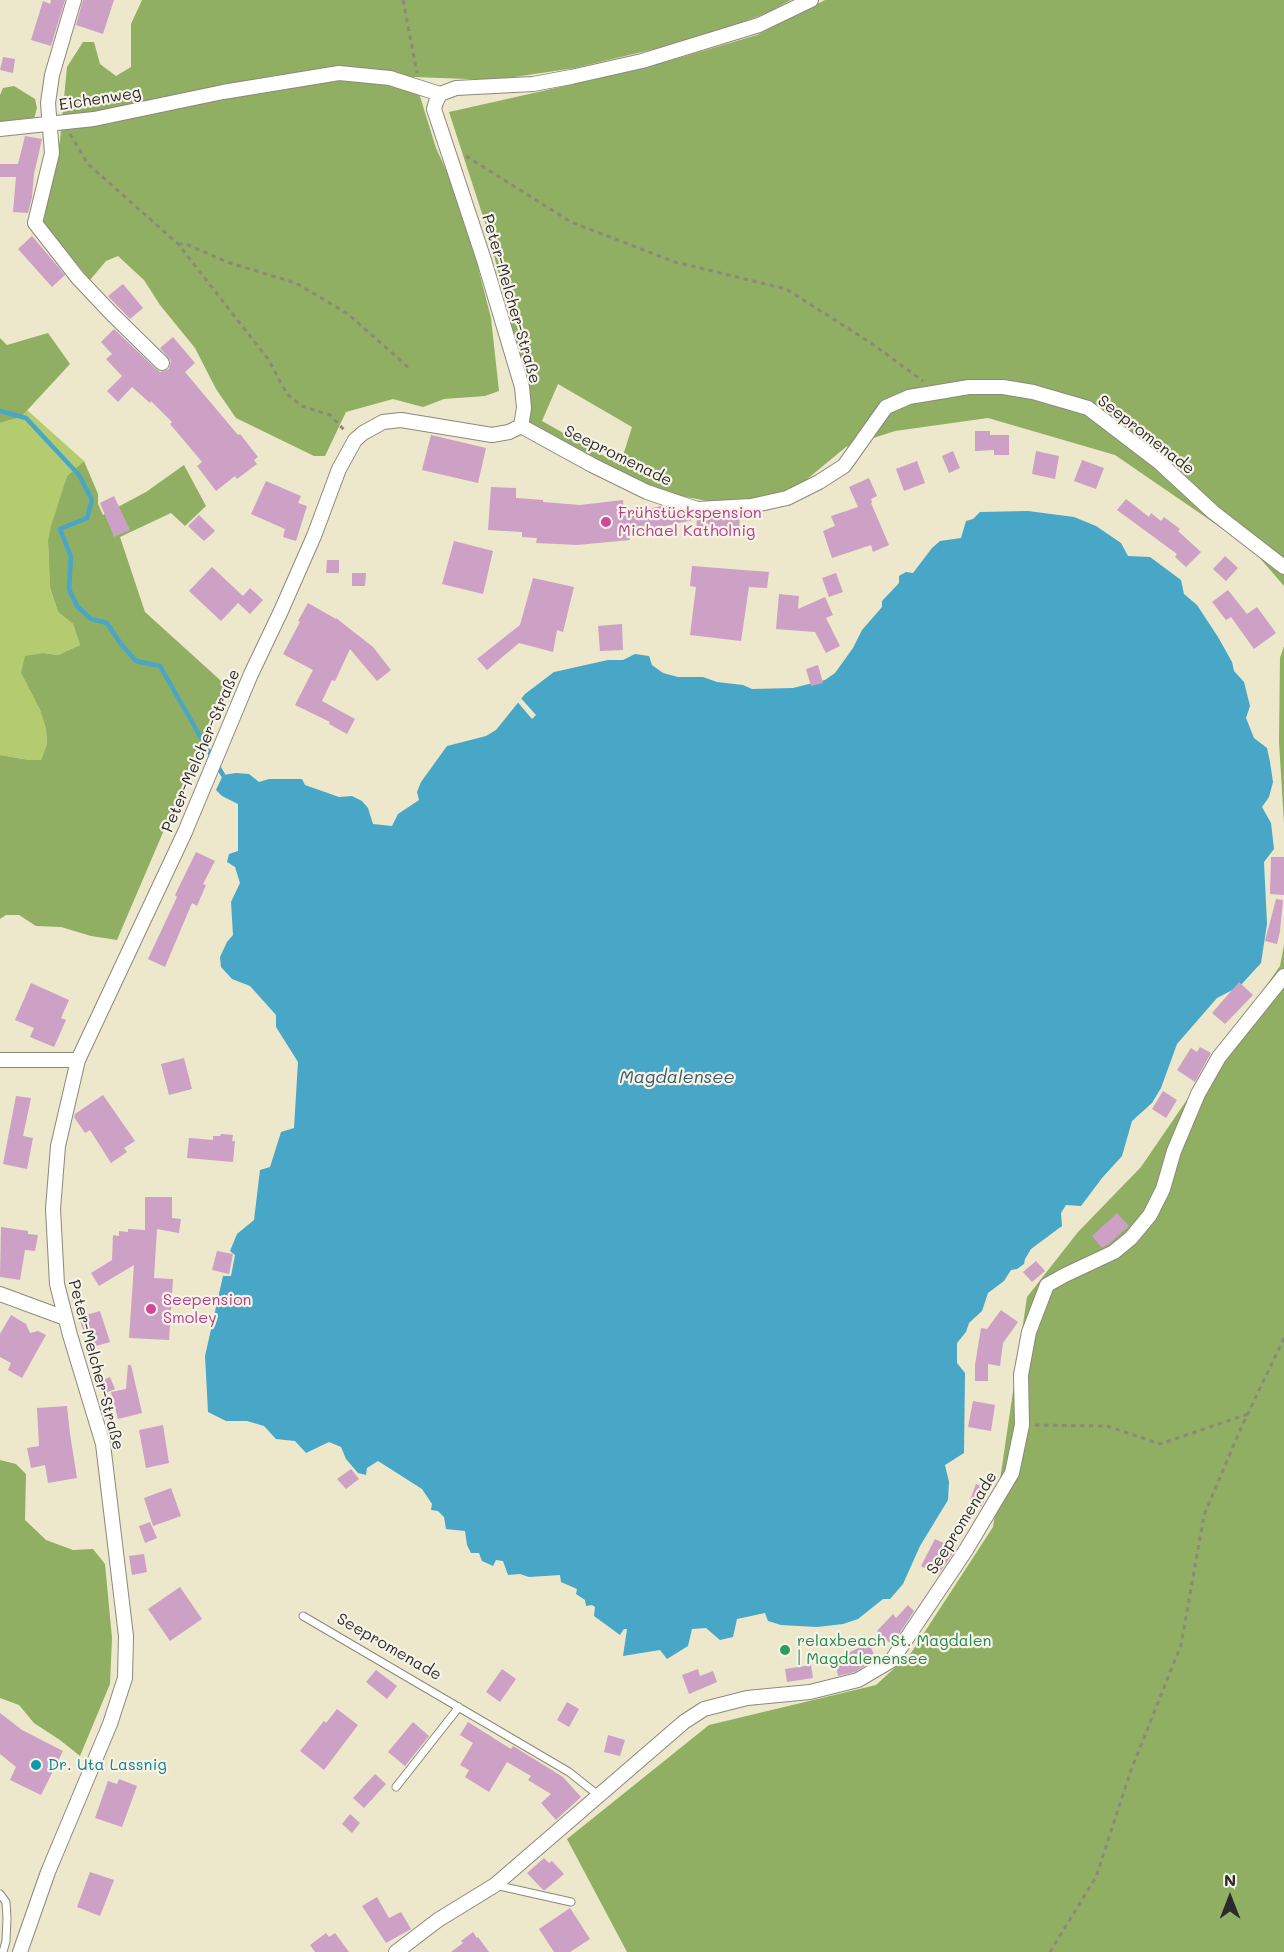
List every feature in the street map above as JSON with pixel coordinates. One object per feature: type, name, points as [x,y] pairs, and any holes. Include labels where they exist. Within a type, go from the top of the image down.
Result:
[{"type":"street","points":[[0,129],[57,123],[48,103],[52,75],[74,0]]},
{"type":"street","points":[[440,94],[456,88],[532,84],[642,61],[759,26],[811,0]]},
{"type":"street","name":"Eichenweg","points":[[162,363],[78,278],[35,224],[57,123],[94,119],[223,92],[339,74],[390,78],[440,94]]},
{"type":"street","name":"Peter-Melcher-Straße","points":[[20,1952],[48,1872],[111,1724],[125,1678],[126,1636],[103,1444],[57,1284],[53,1209],[58,1146],[78,1060],[185,832],[250,674],[292,586],[339,469],[355,440],[383,422],[401,420],[492,435],[509,432],[521,426],[524,408],[522,387],[491,281],[434,110],[440,94]]},
{"type":"street","name":"Seepromenade","points":[[521,426],[647,492],[697,509],[751,507],[787,498],[844,466],[886,406],[909,397],[969,387],[1003,387],[1034,392],[1088,408],[1160,463],[1213,512],[1284,567]]},
{"type":"street","name":"Seepromenade","points":[[396,1952],[438,1920],[495,1885],[598,1794],[684,1722],[704,1709],[747,1698],[810,1692],[858,1680],[892,1660],[966,1550],[1012,1473],[1023,1425],[1021,1375],[1027,1342],[1047,1285],[1114,1252],[1131,1239],[1150,1215],[1163,1190],[1174,1151],[1198,1094],[1219,1057],[1284,976]]},
{"type":"street","points":[[0,1060],[78,1060]]},
{"type":"street","points":[[0,1294],[65,1318]]},
{"type":"lane","name":"Seepromenade","points":[[303,1616],[569,1772],[598,1794]]},
{"type":"lane","points":[[396,1787],[459,1707]]},
{"type":"lane","points":[[495,1885],[571,1902]]},
{"type":"lane","points":[[0,1894],[6,1902],[7,1918],[3,1952]]},
{"type":"path","points":[[403,0],[420,87]]},
{"type":"path","points":[[57,123],[88,164],[178,244],[268,359],[287,394],[302,406],[330,414],[355,440]]},
{"type":"path","points":[[446,143],[571,222],[675,262],[786,289],[871,343],[936,392]]},
{"type":"path","points":[[178,244],[186,244],[227,262],[296,283],[348,314],[409,368]]},
{"type":"path","points":[[1050,1952],[1096,1877],[1131,1770],[1181,1644],[1204,1515],[1284,1338]]},
{"type":"path","points":[[1023,1425],[1107,1426],[1160,1444],[1248,1414]]},
{"type":"green space","points":[[142,0],[791,0],[767,13],[729,27],[671,45],[575,68],[494,80],[414,77],[436,148],[454,187],[470,236],[491,318],[499,391],[485,396],[444,399],[423,407],[393,399],[346,412],[325,456],[314,456],[236,418],[216,389],[195,348],[160,305],[144,280],[118,256],[106,261],[90,280],[43,222],[60,140],[67,67],[83,42],[94,42],[100,64],[116,76],[131,67],[131,24]]},
{"type":"green space","points":[[825,0],[1284,0],[1284,586],[1252,549],[1115,455],[988,418],[895,431],[846,447],[795,489],[728,505],[650,490],[524,421],[524,382],[510,319],[489,235],[449,112],[645,68],[757,35]],"holes":[[[558,384],[632,427],[620,465],[542,421]]]},
{"type":"green space","points":[[14,86],[35,99],[37,108],[34,119],[0,123],[0,95],[3,88]]},
{"type":"green space","points":[[48,333],[70,364],[21,417],[0,423],[0,338],[7,345]]},
{"type":"green space","points":[[27,410],[84,461],[67,476],[48,542],[50,587],[58,612],[73,624],[80,645],[58,655],[44,653],[21,673],[40,710],[46,729],[47,744],[41,760],[0,755],[0,423],[21,417]]},
{"type":"green space","points":[[84,461],[98,494],[98,504],[103,515],[146,492],[184,465],[206,506],[185,526],[171,513],[120,537],[145,612],[230,689],[164,830],[117,940],[91,936],[61,927],[36,926],[19,915],[6,915],[0,919],[0,755],[41,760],[47,744],[46,729],[40,710],[21,673],[25,656],[44,653],[58,655],[80,645],[73,624],[58,612],[50,587],[48,541],[67,476]]},
{"type":"green space","points":[[1284,646],[1284,823],[1279,742],[1280,658]]},
{"type":"green space","points":[[1284,945],[1284,1952],[627,1952],[567,1839],[709,1725],[876,1685],[911,1653],[993,1527],[1027,1297],[1078,1232],[1141,1167],[1280,966]]},
{"type":"green space","points":[[0,1460],[16,1464],[26,1474],[25,1520],[46,1540],[73,1550],[93,1549],[105,1564],[112,1638],[110,1684],[80,1756],[34,1723],[19,1705],[0,1698]]},
{"type":"water","name":"Magdalensee","points":[[1028,511],[1074,517],[1096,526],[1121,543],[1128,556],[1150,557],[1181,580],[1184,594],[1197,605],[1218,637],[1232,662],[1234,671],[1244,682],[1250,706],[1246,718],[1254,738],[1267,748],[1270,762],[1273,782],[1269,797],[1262,807],[1271,823],[1274,849],[1264,862],[1267,924],[1261,963],[1240,986],[1217,998],[1177,1044],[1161,1088],[1152,1103],[1132,1121],[1122,1156],[1081,1206],[1066,1205],[1061,1213],[1062,1226],[1031,1249],[1024,1264],[1011,1270],[1004,1281],[988,1293],[982,1311],[969,1323],[966,1332],[957,1343],[957,1363],[965,1373],[964,1453],[945,1465],[949,1482],[948,1500],[920,1546],[903,1584],[890,1599],[883,1599],[858,1619],[843,1624],[817,1627],[781,1625],[768,1621],[765,1613],[737,1619],[733,1637],[720,1640],[706,1628],[692,1629],[688,1646],[667,1659],[660,1650],[623,1656],[627,1629],[624,1629],[620,1635],[594,1616],[595,1607],[586,1606],[585,1600],[576,1594],[577,1589],[561,1582],[560,1575],[529,1577],[520,1574],[508,1575],[503,1561],[496,1560],[493,1566],[482,1561],[479,1553],[471,1553],[465,1531],[446,1529],[444,1517],[438,1511],[431,1510],[432,1504],[422,1489],[378,1461],[367,1468],[366,1475],[358,1473],[346,1459],[341,1447],[329,1442],[306,1453],[295,1441],[276,1439],[264,1426],[247,1421],[226,1421],[208,1412],[205,1356],[223,1276],[231,1276],[235,1255],[230,1251],[237,1234],[254,1220],[260,1170],[270,1167],[281,1132],[294,1128],[298,1062],[276,1027],[276,1015],[250,986],[232,979],[221,967],[220,957],[233,935],[231,902],[240,883],[235,867],[227,862],[229,854],[238,851],[238,804],[222,796],[216,790],[223,775],[249,774],[259,782],[269,779],[302,779],[305,785],[339,797],[352,796],[362,801],[368,808],[373,824],[392,826],[398,814],[419,800],[417,792],[421,782],[447,746],[486,736],[496,730],[525,694],[554,672],[608,660],[623,660],[635,654],[649,656],[652,665],[663,673],[678,677],[703,677],[752,689],[793,688],[825,680],[835,673],[853,648],[862,630],[882,607],[882,601],[899,583],[899,576],[906,572],[913,573],[940,541],[961,538],[966,521],[973,519],[980,512]]},
{"type":"pier","points":[[519,696],[536,715],[532,719],[515,699]]},
{"type":"building","points":[[51,0],[65,0],[51,46],[31,40],[43,1],[50,4]]},
{"type":"building","points":[[83,0],[114,0],[103,34],[76,25]]},
{"type":"building","points":[[3,57],[15,59],[13,73],[0,70]]},
{"type":"building","points":[[25,136],[42,139],[28,213],[13,212],[16,177],[0,177],[0,164],[18,164]]},
{"type":"building","points":[[32,236],[65,275],[52,287],[18,249]]},
{"type":"building","points":[[123,284],[143,308],[130,319],[108,296]]},
{"type":"building","points":[[114,329],[160,372],[169,369],[171,361],[160,348],[173,337],[195,363],[185,372],[258,457],[254,460],[257,464],[237,479],[235,476],[216,491],[197,466],[202,462],[170,424],[172,422],[151,401],[150,403],[132,387],[118,402],[107,391],[122,376],[106,359],[112,354],[101,342]]},
{"type":"building","points":[[975,431],[990,431],[990,435],[1009,435],[1009,455],[994,455],[994,450],[975,451]]},
{"type":"building","points":[[431,435],[486,448],[478,483],[422,470]]},
{"type":"building","points":[[953,451],[960,468],[949,473],[942,456]]},
{"type":"building","points":[[1036,451],[1059,456],[1055,479],[1032,474]]},
{"type":"building","points":[[1082,460],[1104,468],[1096,489],[1074,481]]},
{"type":"building","points":[[917,461],[925,483],[904,491],[896,469]]},
{"type":"building","points":[[869,478],[877,496],[871,499],[871,503],[889,545],[873,552],[871,545],[832,558],[823,531],[835,526],[831,516],[858,507],[849,487]]},
{"type":"building","points":[[266,481],[301,496],[298,503],[307,506],[296,541],[283,537],[285,529],[251,514]]},
{"type":"building","points":[[491,487],[516,488],[516,498],[543,500],[543,502],[580,505],[623,500],[624,515],[661,506],[697,518],[740,516],[739,531],[696,530],[697,519],[629,534],[630,540],[577,545],[536,543],[537,538],[522,537],[522,532],[488,530]]},
{"type":"building","points":[[114,496],[130,530],[114,537],[100,503]]},
{"type":"building","points":[[1126,499],[1149,517],[1151,513],[1161,521],[1164,517],[1180,529],[1178,531],[1201,552],[1186,567],[1175,557],[1177,554],[1117,510]]},
{"type":"building","points":[[199,515],[215,531],[204,541],[188,526]]},
{"type":"building","points":[[454,541],[493,551],[483,594],[442,584]]},
{"type":"building","points":[[1225,556],[1238,568],[1226,581],[1213,569]]},
{"type":"building","points":[[327,560],[339,560],[339,573],[326,573]]},
{"type":"building","points":[[692,566],[769,572],[767,588],[749,587],[741,641],[690,635],[696,587],[690,586]]},
{"type":"building","points":[[212,567],[243,596],[250,588],[263,600],[250,614],[238,603],[221,621],[189,591]]},
{"type":"building","points":[[352,573],[366,573],[365,586],[352,586]]},
{"type":"building","points":[[836,573],[843,592],[829,597],[822,578]]},
{"type":"building","points":[[533,578],[574,587],[563,632],[557,630],[553,652],[519,643],[487,670],[477,659],[520,625]]},
{"type":"building","points":[[1228,590],[1247,614],[1257,607],[1276,633],[1254,649],[1231,617],[1226,620],[1212,602]]},
{"type":"building","points":[[779,594],[799,596],[798,609],[825,597],[833,615],[826,618],[840,646],[826,653],[815,632],[776,629]]},
{"type":"building","points":[[308,603],[336,618],[373,647],[391,670],[377,681],[350,649],[335,681],[332,680],[322,701],[355,719],[347,734],[329,724],[330,722],[295,705],[313,670],[283,654]]},
{"type":"building","points":[[622,624],[623,650],[600,651],[598,626]]},
{"type":"building","points":[[818,665],[823,683],[811,686],[806,669]]},
{"type":"building","points":[[196,852],[215,861],[203,884],[206,885],[197,906],[192,903],[165,967],[148,959]]},
{"type":"building","points":[[1271,857],[1284,857],[1284,895],[1270,894]]},
{"type":"building","points":[[1276,899],[1283,900],[1277,944],[1265,941]]},
{"type":"building","points":[[1239,982],[1253,995],[1225,1024],[1212,1013]]},
{"type":"building","points":[[31,983],[69,1000],[61,1018],[66,1020],[54,1047],[30,1037],[34,1028],[15,1020]]},
{"type":"building","points":[[1200,1047],[1211,1053],[1195,1082],[1177,1070],[1191,1048],[1197,1052]]},
{"type":"building","points":[[184,1058],[192,1089],[169,1095],[161,1064]]},
{"type":"building","points":[[1163,1091],[1177,1100],[1166,1118],[1152,1109]]},
{"type":"building","points":[[103,1095],[135,1141],[124,1148],[127,1152],[111,1163],[90,1130],[85,1133],[74,1117]]},
{"type":"building","points":[[16,1096],[31,1098],[23,1136],[33,1138],[27,1169],[3,1164]]},
{"type":"building","points":[[233,1135],[232,1141],[235,1141],[233,1162],[187,1158],[189,1138],[213,1140],[213,1136]]},
{"type":"building","points":[[145,1197],[172,1197],[172,1218],[181,1219],[179,1233],[157,1229],[154,1278],[173,1279],[169,1340],[129,1338],[134,1265],[99,1286],[91,1273],[112,1260],[113,1235],[119,1236],[119,1231],[128,1232],[128,1229],[145,1230]]},
{"type":"building","points":[[1117,1213],[1129,1226],[1102,1248],[1092,1236]]},
{"type":"building","points":[[1,1227],[38,1235],[35,1251],[25,1250],[20,1280],[0,1277]]},
{"type":"building","points":[[217,1251],[233,1254],[229,1274],[212,1270]]},
{"type":"building","points":[[1036,1261],[1045,1271],[1032,1282],[1023,1272]]},
{"type":"building","points":[[1001,1310],[1018,1322],[1003,1343],[1000,1366],[988,1364],[988,1381],[975,1381],[981,1328],[987,1329]]},
{"type":"building","points":[[100,1311],[110,1342],[89,1348],[79,1317]]},
{"type":"building","points":[[11,1315],[26,1324],[30,1333],[38,1331],[46,1335],[22,1378],[8,1370],[11,1363],[0,1357],[0,1334]]},
{"type":"building","points":[[128,1365],[131,1365],[142,1413],[118,1419],[111,1392],[126,1389]]},
{"type":"building","points":[[110,1377],[115,1389],[103,1394],[98,1382]]},
{"type":"building","points":[[973,1401],[995,1405],[991,1431],[968,1427]]},
{"type":"building","points":[[67,1406],[77,1478],[48,1483],[45,1465],[31,1468],[27,1448],[39,1446],[37,1408]]},
{"type":"building","points":[[163,1425],[169,1463],[146,1468],[139,1430]]},
{"type":"building","points":[[351,1469],[359,1479],[346,1489],[337,1479]]},
{"type":"building","points":[[976,1484],[990,1489],[981,1507],[969,1503]]},
{"type":"building","points":[[171,1488],[181,1516],[153,1526],[144,1498]]},
{"type":"building","points":[[150,1522],[157,1538],[145,1543],[139,1526]]},
{"type":"building","points":[[935,1539],[956,1549],[938,1575],[921,1566]]},
{"type":"building","points":[[144,1554],[147,1572],[132,1575],[129,1556]]},
{"type":"building","points":[[180,1587],[202,1619],[170,1641],[148,1609]]},
{"type":"building","points":[[908,1605],[914,1611],[892,1645],[877,1631],[893,1614],[896,1618]]},
{"type":"building","points":[[869,1643],[876,1659],[855,1672],[838,1676],[835,1658]]},
{"type":"building","points":[[811,1665],[813,1678],[787,1682],[785,1669]]},
{"type":"building","points":[[502,1669],[516,1679],[500,1702],[486,1692]]},
{"type":"building","points":[[698,1669],[700,1676],[713,1671],[717,1682],[689,1694],[682,1675]]},
{"type":"building","points":[[376,1670],[397,1686],[387,1699],[366,1682]]},
{"type":"building","points":[[567,1702],[579,1709],[569,1727],[557,1720]]},
{"type":"building","points":[[337,1709],[358,1725],[324,1770],[300,1751],[324,1721],[326,1723]]},
{"type":"building","name":"Dr. Uta Lassnig","points":[[0,1713],[22,1730],[63,1751],[41,1795],[10,1780],[16,1767],[0,1754]]},
{"type":"building","points":[[413,1722],[429,1736],[405,1766],[388,1752]]},
{"type":"building","points":[[468,1722],[511,1749],[513,1746],[563,1777],[581,1797],[556,1820],[541,1803],[551,1794],[528,1780],[531,1776],[507,1762],[489,1792],[465,1777],[469,1770],[460,1765],[473,1743],[460,1735]]},
{"type":"building","points":[[608,1735],[625,1740],[620,1756],[604,1752]]},
{"type":"building","points":[[375,1774],[386,1784],[364,1808],[353,1798]]},
{"type":"building","points":[[119,1779],[137,1786],[122,1827],[95,1818],[108,1781],[117,1784]]},
{"type":"building","points":[[350,1814],[360,1823],[352,1833],[342,1824]]},
{"type":"building","points":[[544,1858],[549,1863],[552,1861],[564,1874],[543,1890],[527,1873]]},
{"type":"building","points":[[90,1872],[114,1880],[100,1916],[77,1907]]},
{"type":"building","points":[[377,1897],[389,1918],[401,1912],[411,1929],[386,1943],[362,1906]]},
{"type":"building","points":[[570,1908],[590,1939],[570,1952],[554,1952],[539,1929]]},
{"type":"building","points":[[473,1932],[489,1952],[451,1952],[463,1943],[461,1941]]},
{"type":"building","points":[[326,1933],[329,1937],[335,1933],[349,1952],[315,1952],[310,1945]]},
{"type":"waterway","points":[[0,411],[26,418],[79,475],[92,500],[87,518],[60,529],[71,557],[69,589],[77,606],[91,619],[107,623],[136,661],[160,666],[212,757]]},
{"type":"waterway","points":[[217,765],[223,775]]},
{"type":"place","name":"Frühstückspension Michael Katholnig","points":[[606,522]]},
{"type":"place","name":"Seepension Smoley","points":[[151,1309]]},
{"type":"place","name":"relaxbeach St. Magdalen | Magdalenensee","points":[[785,1650]]},
{"type":"place","name":"Dr. Uta Lassnig","points":[[36,1765]]}]
